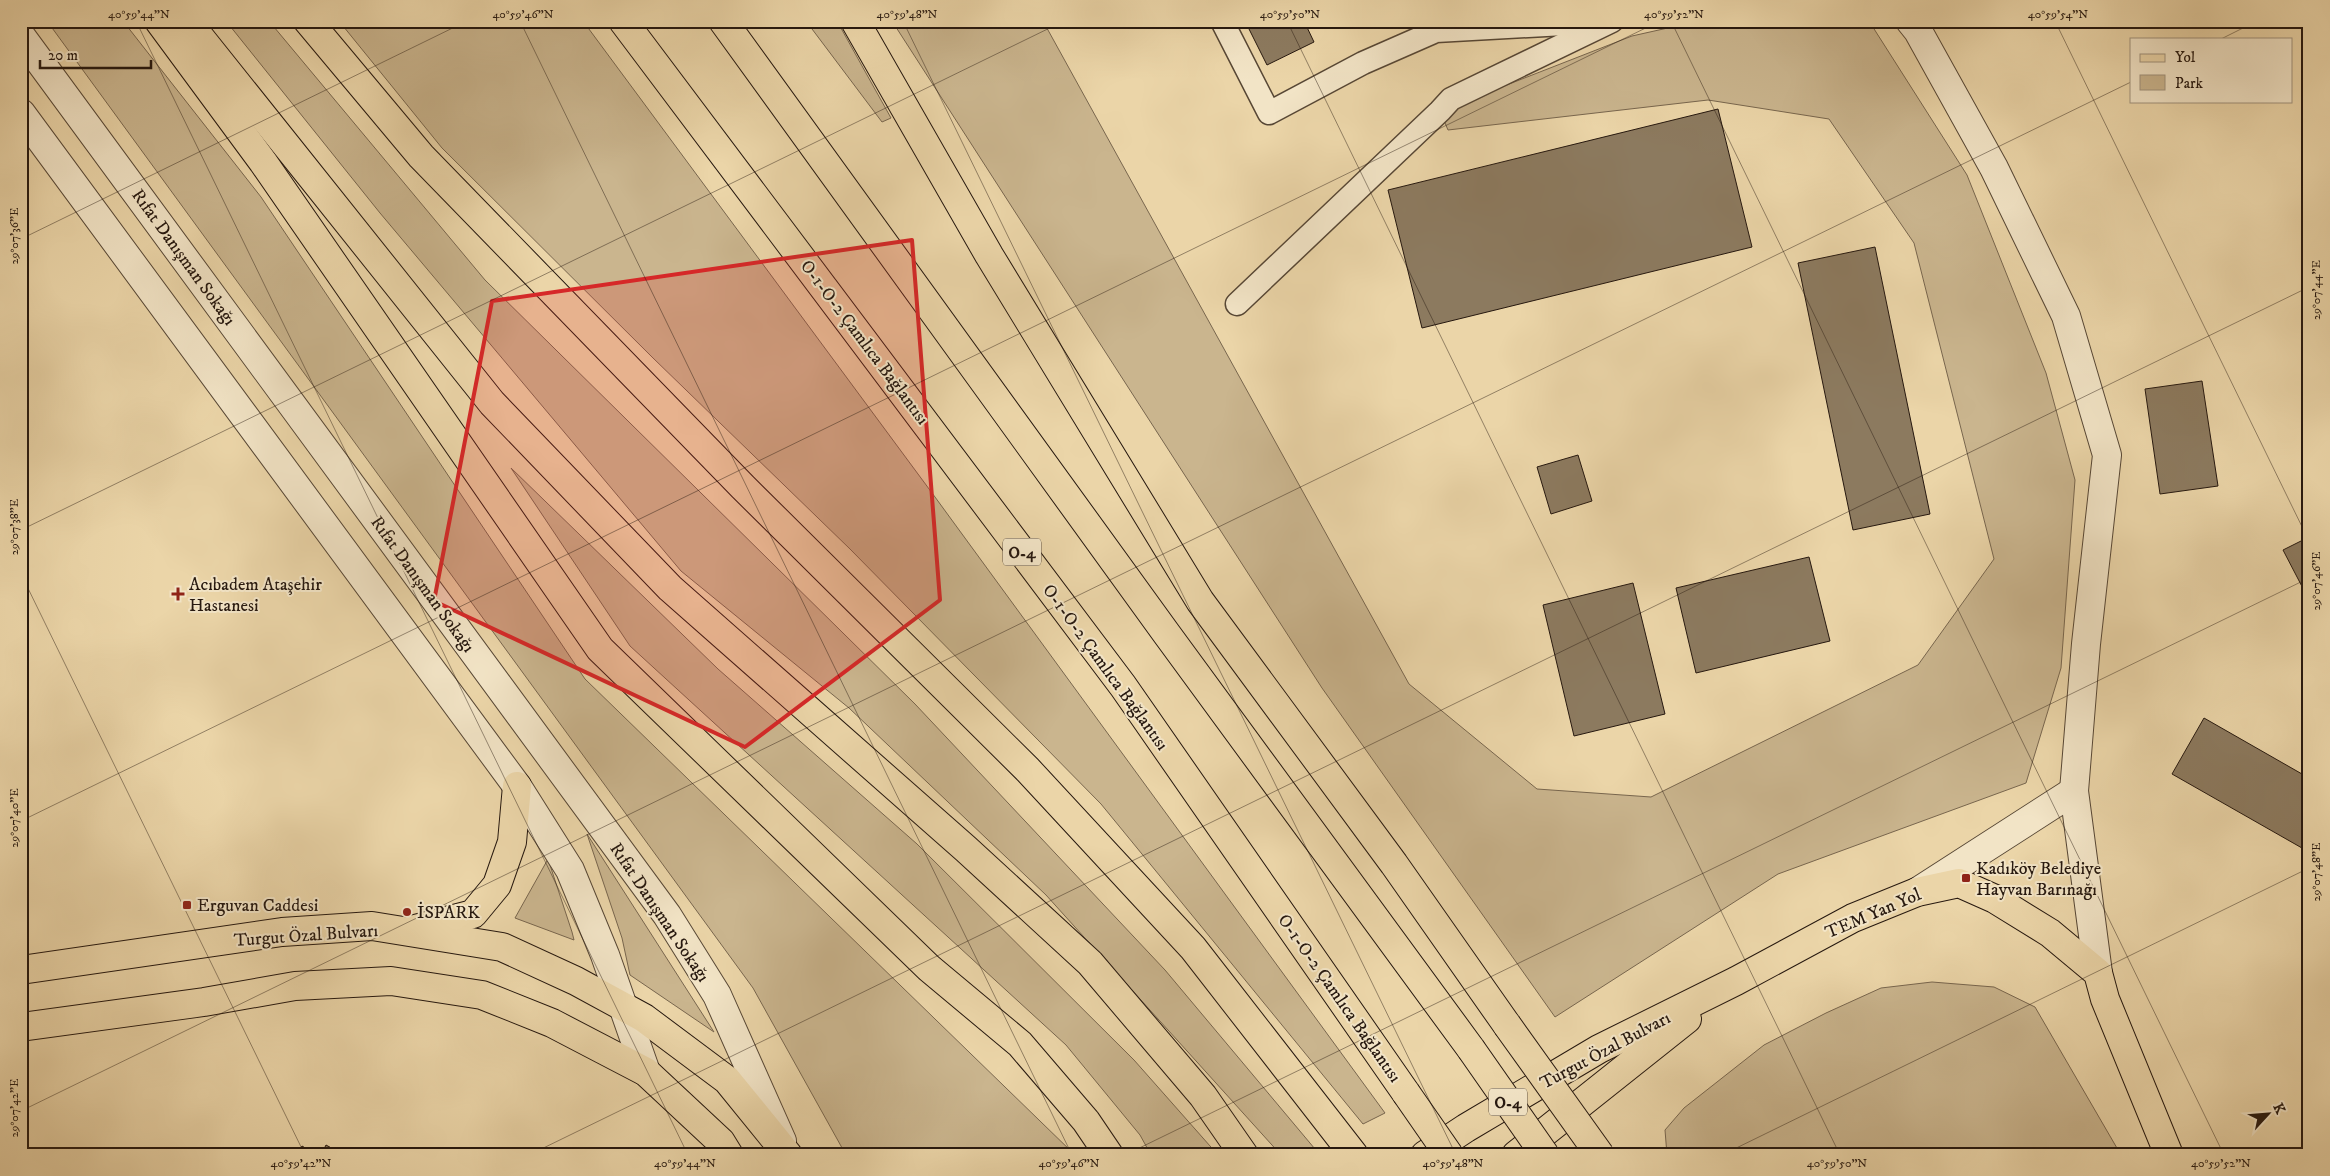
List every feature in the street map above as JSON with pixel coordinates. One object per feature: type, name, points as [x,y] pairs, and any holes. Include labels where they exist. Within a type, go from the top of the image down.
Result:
[{"type":"main road","points":[[159,21],[263,162],[600,649],[929,968],[1020,1044],[1086,1121],[1109,1155]]},
{"type":"main road","points":[[187,21],[492,403],[670,588],[966,848],[1090,963],[1203,1096],[1244,1155]]},
{"type":"main road","points":[[308,21],[421,156],[743,487],[1028,770],[1193,948],[1347,1146]]},
{"type":"main road","name":"O-1-O-2 Çamlıca Bağlantısı","points":[[623,21],[1123,686],[1449,1155]]},
{"type":"main road","name":"O-4","points":[[723,21],[1160,625],[1471,1049],[1545,1155]]},
{"type":"main road","points":[[855,21],[989,255],[1200,601],[1394,864],[1600,1155]]},
{"type":"main road","points":[[404,931],[473,914],[497,885],[512,842],[517,786]]},
{"type":"main road","name":"TEM Yan Yol","points":[[1736,981],[1853,918],[1917,892],[1958,883],[1995,899],[2050,933],[2098,973]]},
{"type":"main road","name":"Turgut Özal Bulvarı","points":[[21,970],[282,932],[372,926],[502,947],[576,981],[644,1018],[727,1080],[788,1154]]},
{"type":"main road","points":[[2098,973],[2105,999],[2169,1155]]},
{"type":"main road","points":[[21,1027],[204,1002],[295,986],[391,981],[482,995],[552,1023],[646,1072],[721,1142],[729,1155]]},
{"type":"main road","points":[[1516,1155],[1736,981]]},
{"type":"main road","name":"Turgut Özal Bulvarı","points":[[1425,1155],[1466,1128],[1599,1050],[1736,981]]},
{"type":"street","points":[[1910,21],[1918,31],[1994,168],[2066,316],[2108,455],[2086,644],[2074,791],[2098,973]]},
{"type":"street","name":"Rıfat Danışman Sokağı","points":[[21,36],[667,915],[717,995],[788,1154]]},
{"type":"street","points":[[22,116],[517,786],[570,870],[605,955],[646,1072]]},
{"type":"street","points":[[1917,892],[2074,791]]},
{"type":"lane","points":[[1222,21],[1269,113],[1363,63],[1436,31],[1612,21]]},
{"type":"lane","points":[[1237,304],[1451,99],[1612,21]]},
{"type":"highlighted area","points":[[912,240],[940,600],[745,747],[434,601],[492,301]]},
{"type":"green space","points":[[47,21],[123,21],[261,197],[585,679],[1075,1155],[846,1155],[753,988]]},
{"type":"green space","points":[[226,21],[269,21],[485,280],[915,704],[1165,970],[1320,1155],[1281,1155],[1046,895],[849,708],[681,571],[380,213]]},
{"type":"green space","points":[[339,21],[583,21],[935,497],[1385,1113],[1363,1124],[1101,804],[850,549],[653,358],[442,148]]},
{"type":"green space","points":[[806,21],[837,21],[891,118],[882,122]]},
{"type":"green space","points":[[892,21],[1043,21],[1409,684],[1537,789],[1651,797],[1918,665],[1994,559],[1914,243],[1829,119],[1708,100],[1448,130],[1440,111],[1632,36],[1699,21],[1869,21],[1967,175],[2046,373],[2075,480],[2061,668],[2026,783],[1778,874],[1555,1017],[1322,688]]},
{"type":"green space","points":[[511,468],[718,669],[917,844],[1134,1060],[1218,1155],[1151,1155],[1140,1135],[1066,1045],[630,646]]},
{"type":"green space","points":[[587,834],[714,1032],[630,975],[622,938]]},
{"type":"green space","points":[[548,859],[572,932],[574,940],[515,918]]},
{"type":"green space","points":[[1932,982],[1994,987],[2035,1007],[2121,1155],[1667,1155],[1665,1130],[1684,1108],[1764,1045],[1826,1013],[1881,988]]},
{"type":"building","points":[[1245,21],[1304,21],[1314,42],[1267,65]]},
{"type":"building","points":[[1718,109],[1752,247],[1422,328],[1388,190]]},
{"type":"building","points":[[1875,247],[1930,514],[1853,530],[1798,263]]},
{"type":"building","points":[[2309,357],[2309,371],[2303,360]]},
{"type":"building","points":[[2202,381],[2218,486],[2160,494],[2145,389]]},
{"type":"building","points":[[1578,455],[1592,501],[1551,514],[1537,467]]},
{"type":"building","points":[[2309,537],[2309,600],[2283,550]]},
{"type":"building","points":[[1809,557],[1830,641],[1696,673],[1676,588]]},
{"type":"building","points":[[1633,583],[1665,714],[1574,736],[1543,605]]},
{"type":"building","points":[[2204,718],[2309,778],[2309,852],[2172,774]]},
{"type":"building","points":[[326,1145],[344,1155],[321,1155]]},
{"type":"building","points":[[302,1146],[317,1155],[297,1155]]},
{"type":"place","name":"Acıbadem Ataşehir Hastanesi","points":[[178,594]]},
{"type":"place","name":"Kadıköy Belediye Hayvan Barınağı","points":[[1966,878]]},
{"type":"place","name":"Erguvan Caddesi","points":[[187,905]]},
{"type":"place","name":"İSPARK","points":[[407,912]]}]
